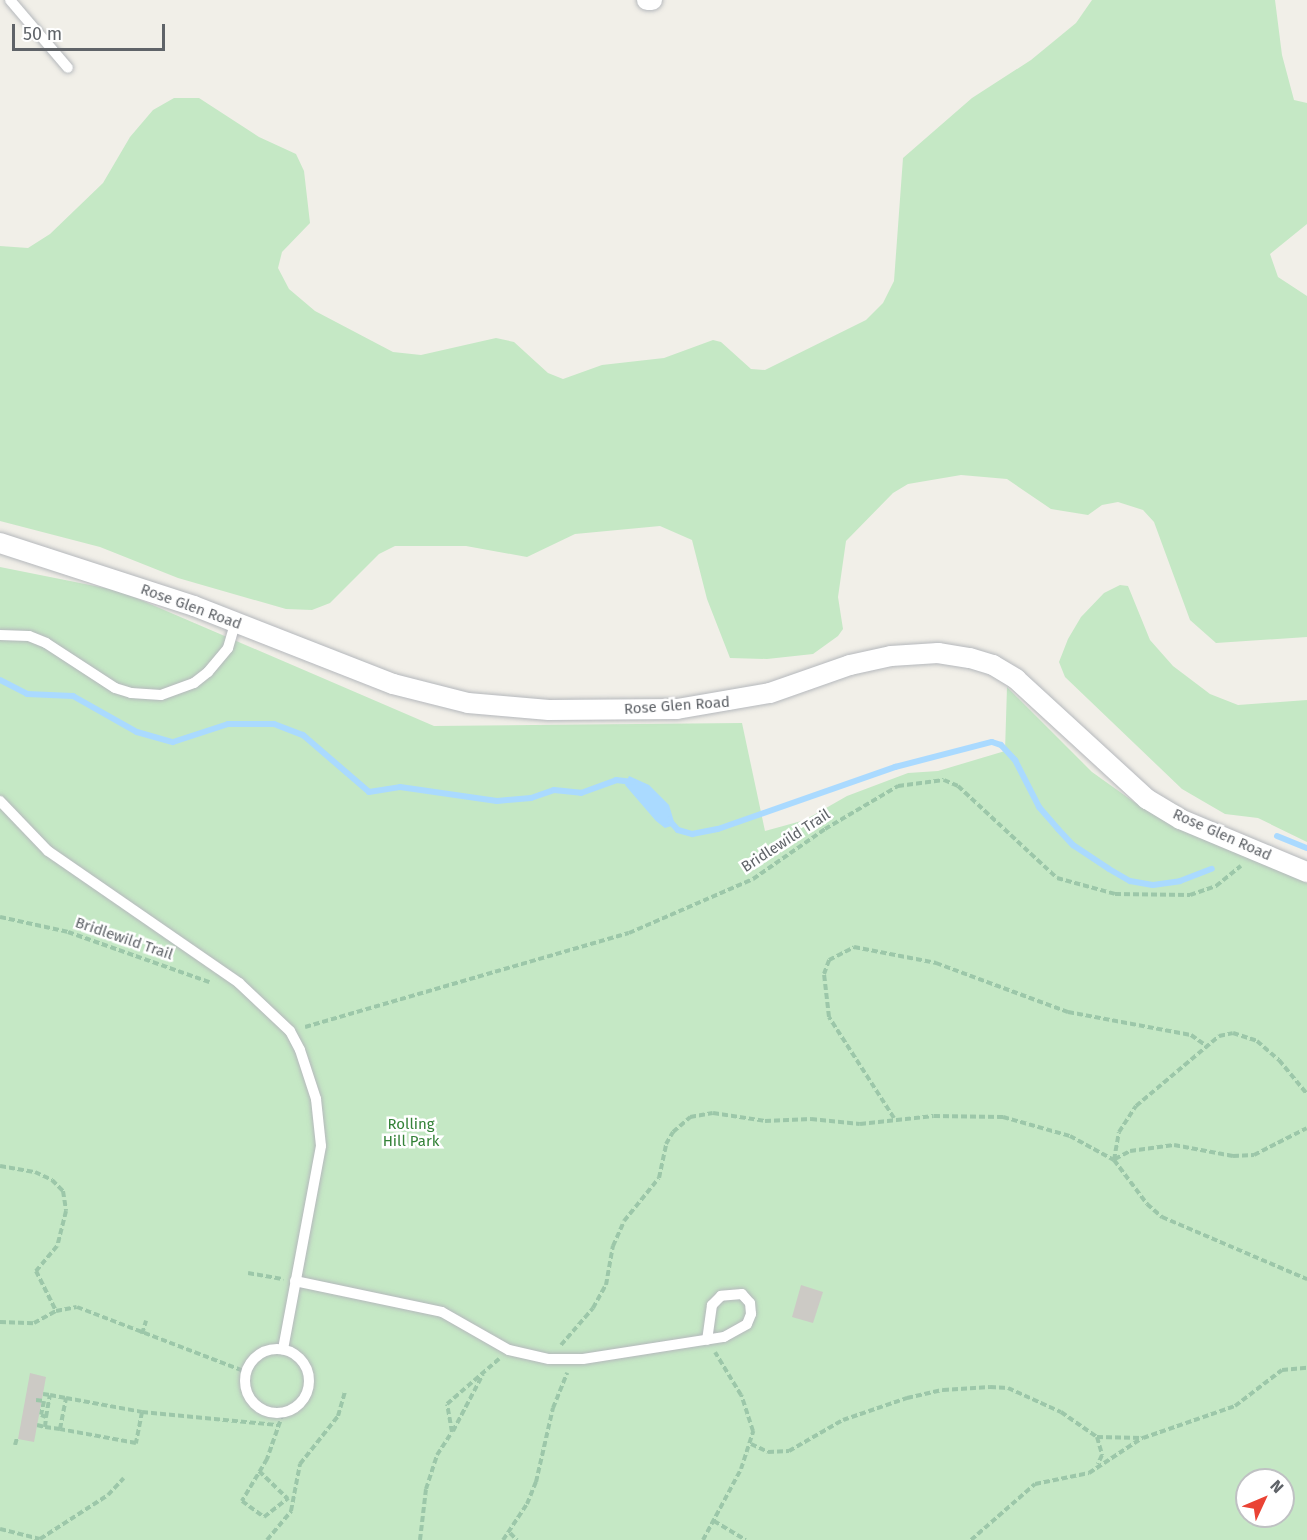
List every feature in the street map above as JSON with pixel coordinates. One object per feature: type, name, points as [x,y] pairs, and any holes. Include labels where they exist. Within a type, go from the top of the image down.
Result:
[{"type":"street","points":[[647,0],[652,0]]},
{"type":"street","name":"Rose Glen Road","points":[[0,543],[235,623],[423,692],[468,703],[549,710],[677,709],[735,702],[891,656],[939,653],[970,658],[993,665],[1022,684],[1099,759],[1147,799],[1180,819],[1307,872]]},
{"type":"lane","points":[[9,0],[68,68]]},
{"type":"lane","points":[[0,635],[29,636],[46,644],[115,688],[161,695],[178,691],[208,672],[228,648],[235,623]]},
{"type":"lane","points":[[0,801],[48,851],[239,982],[290,1031],[310,1072],[321,1120],[320,1155],[283,1349]]},
{"type":"lane","points":[[295,1281],[442,1312],[508,1350],[549,1359],[575,1359],[724,1338],[747,1324],[750,1303],[742,1294],[721,1296],[712,1305],[707,1340]]},
{"type":"lane","points":[[283,1349],[302,1360],[310,1381],[302,1402],[283,1413],[262,1410],[253,1403],[244,1383],[246,1372],[264,1351],[283,1349]]},
{"type":"path","name":"Bridlewild Trail","points":[[290,1031],[629,933],[753,879],[825,829],[898,786],[944,780],[957,786],[1057,878],[1115,894],[1190,895],[1216,886],[1257,850]]},
{"type":"path","name":"Bridlewild Trail","points":[[0,917],[68,932],[200,979],[229,986],[239,982]]},
{"type":"path","points":[[894,1119],[829,1017],[824,974],[829,960],[854,947],[936,963],[1068,1012],[1191,1035],[1208,1047]]},
{"type":"path","points":[[1114,1160],[1119,1132],[1136,1106],[1164,1079],[1208,1047],[1219,1036],[1233,1033],[1257,1041],[1279,1060],[1307,1094]]},
{"type":"path","points":[[549,1359],[593,1308],[606,1285],[613,1246],[624,1221],[659,1178],[666,1144],[673,1132],[690,1117],[713,1113],[765,1121],[811,1119],[860,1124],[894,1119],[1003,1116],[1070,1136],[1114,1160],[1147,1204],[1162,1217],[1307,1279]]},
{"type":"path","points":[[1114,1160],[1130,1151],[1174,1144],[1233,1156],[1254,1155],[1307,1128]]},
{"type":"path","points":[[0,1166],[35,1172],[52,1180],[63,1191],[66,1211],[57,1246],[36,1271],[44,1294],[56,1311]]},
{"type":"path","points":[[248,1273],[295,1281]]},
{"type":"path","points":[[0,1322],[34,1323],[56,1311],[77,1307],[101,1313],[142,1334],[246,1372]]},
{"type":"path","points":[[142,1334],[147,1321]]},
{"type":"path","points":[[703,1540],[751,1444],[750,1415],[707,1340]]},
{"type":"path","points":[[452,1432],[447,1404],[508,1350]]},
{"type":"path","points":[[503,1540],[510,1533],[536,1482],[553,1408],[575,1359]]},
{"type":"path","points":[[971,1540],[1035,1484],[1078,1477],[1143,1438],[1235,1406],[1282,1370],[1307,1368]]},
{"type":"path","points":[[420,1540],[426,1490],[437,1455],[485,1371]]},
{"type":"path","points":[[751,1444],[768,1452],[789,1451],[843,1420],[907,1398],[943,1390],[990,1387],[1008,1388],[1061,1412],[1097,1437],[1143,1438]]},
{"type":"path","points":[[267,1540],[294,1502],[300,1464],[338,1416],[345,1391]]},
{"type":"path","points":[[43,1394],[142,1412],[278,1425]]},
{"type":"path","points":[[45,1426],[50,1395]]},
{"type":"path","points":[[60,1429],[66,1398]]},
{"type":"path","points":[[36,1400],[44,1401],[40,1415],[46,1417]]},
{"type":"path","points":[[37,1425],[136,1443],[142,1412]]},
{"type":"path","points":[[283,1413],[278,1425],[276,1440],[247,1488],[243,1505],[256,1508],[264,1517],[288,1498]]},
{"type":"path","points":[[1097,1437],[1102,1455],[1098,1464]]},
{"type":"path","points":[[15,1445],[16,1438]]},
{"type":"path","points":[[259,1471],[294,1502]]},
{"type":"path","points":[[0,1529],[39,1539],[108,1495],[124,1478]]},
{"type":"path","points":[[714,1521],[746,1540]]},
{"type":"path","points":[[510,1533],[517,1540]]},
{"type":"green space","points":[[1092,0],[1275,0],[1282,55],[1294,100],[1307,103],[1307,224],[1270,254],[1278,277],[1307,296],[1307,637],[1216,643],[1190,620],[1154,522],[1143,510],[1118,502],[1102,505],[1088,515],[1051,509],[1007,479],[961,475],[908,484],[893,493],[846,541],[838,597],[843,629],[838,636],[813,654],[767,659],[730,658],[707,599],[692,540],[660,526],[575,534],[527,557],[466,546],[395,546],[379,554],[330,603],[312,610],[286,609],[178,578],[100,547],[0,521],[0,246],[28,248],[50,234],[103,183],[130,137],[153,110],[174,98],[199,98],[259,137],[296,154],[304,171],[310,223],[282,252],[278,268],[289,289],[315,311],[393,352],[421,355],[496,338],[514,342],[548,373],[563,379],[602,365],[664,358],[713,340],[721,342],[751,369],[765,370],[866,320],[883,303],[894,281],[903,158],[972,98],[1031,60],[1076,23]]},
{"type":"green space","name":"Rolling Hill Park","points":[[0,567],[120,591],[434,726],[742,723],[765,831],[805,820],[847,796],[908,773],[938,771],[1005,751],[1007,687],[1092,772],[1134,802],[1307,883],[1307,1540],[0,1540]]},
{"type":"green space","points":[[1120,585],[1128,586],[1150,640],[1173,666],[1210,694],[1238,705],[1307,700],[1307,842],[1258,818],[1225,814],[1182,789],[1065,677],[1059,662],[1068,639],[1081,617],[1104,593]]},
{"type":"water","points":[[629,776],[649,785],[669,805],[675,825],[665,828],[656,821],[625,785]]},
{"type":"building","points":[[801,1285],[823,1292],[813,1323],[792,1317]]},
{"type":"building","points":[[30,1373],[46,1377],[34,1442],[18,1439]]},
{"type":"waterway","points":[[0,680],[27,694],[73,696],[137,732],[173,742],[228,724],[274,724],[303,735],[369,792],[400,787],[497,801],[531,798],[554,790],[581,793],[616,780],[633,782]]},
{"type":"waterway","points":[[669,820],[678,830],[692,834],[718,829],[895,767],[992,742],[1001,745],[1015,760],[1039,807],[1058,829],[1073,845],[1109,869],[1130,881],[1153,885],[1180,881],[1212,869]]},
{"type":"waterway","points":[[1277,836],[1307,848]]}]
